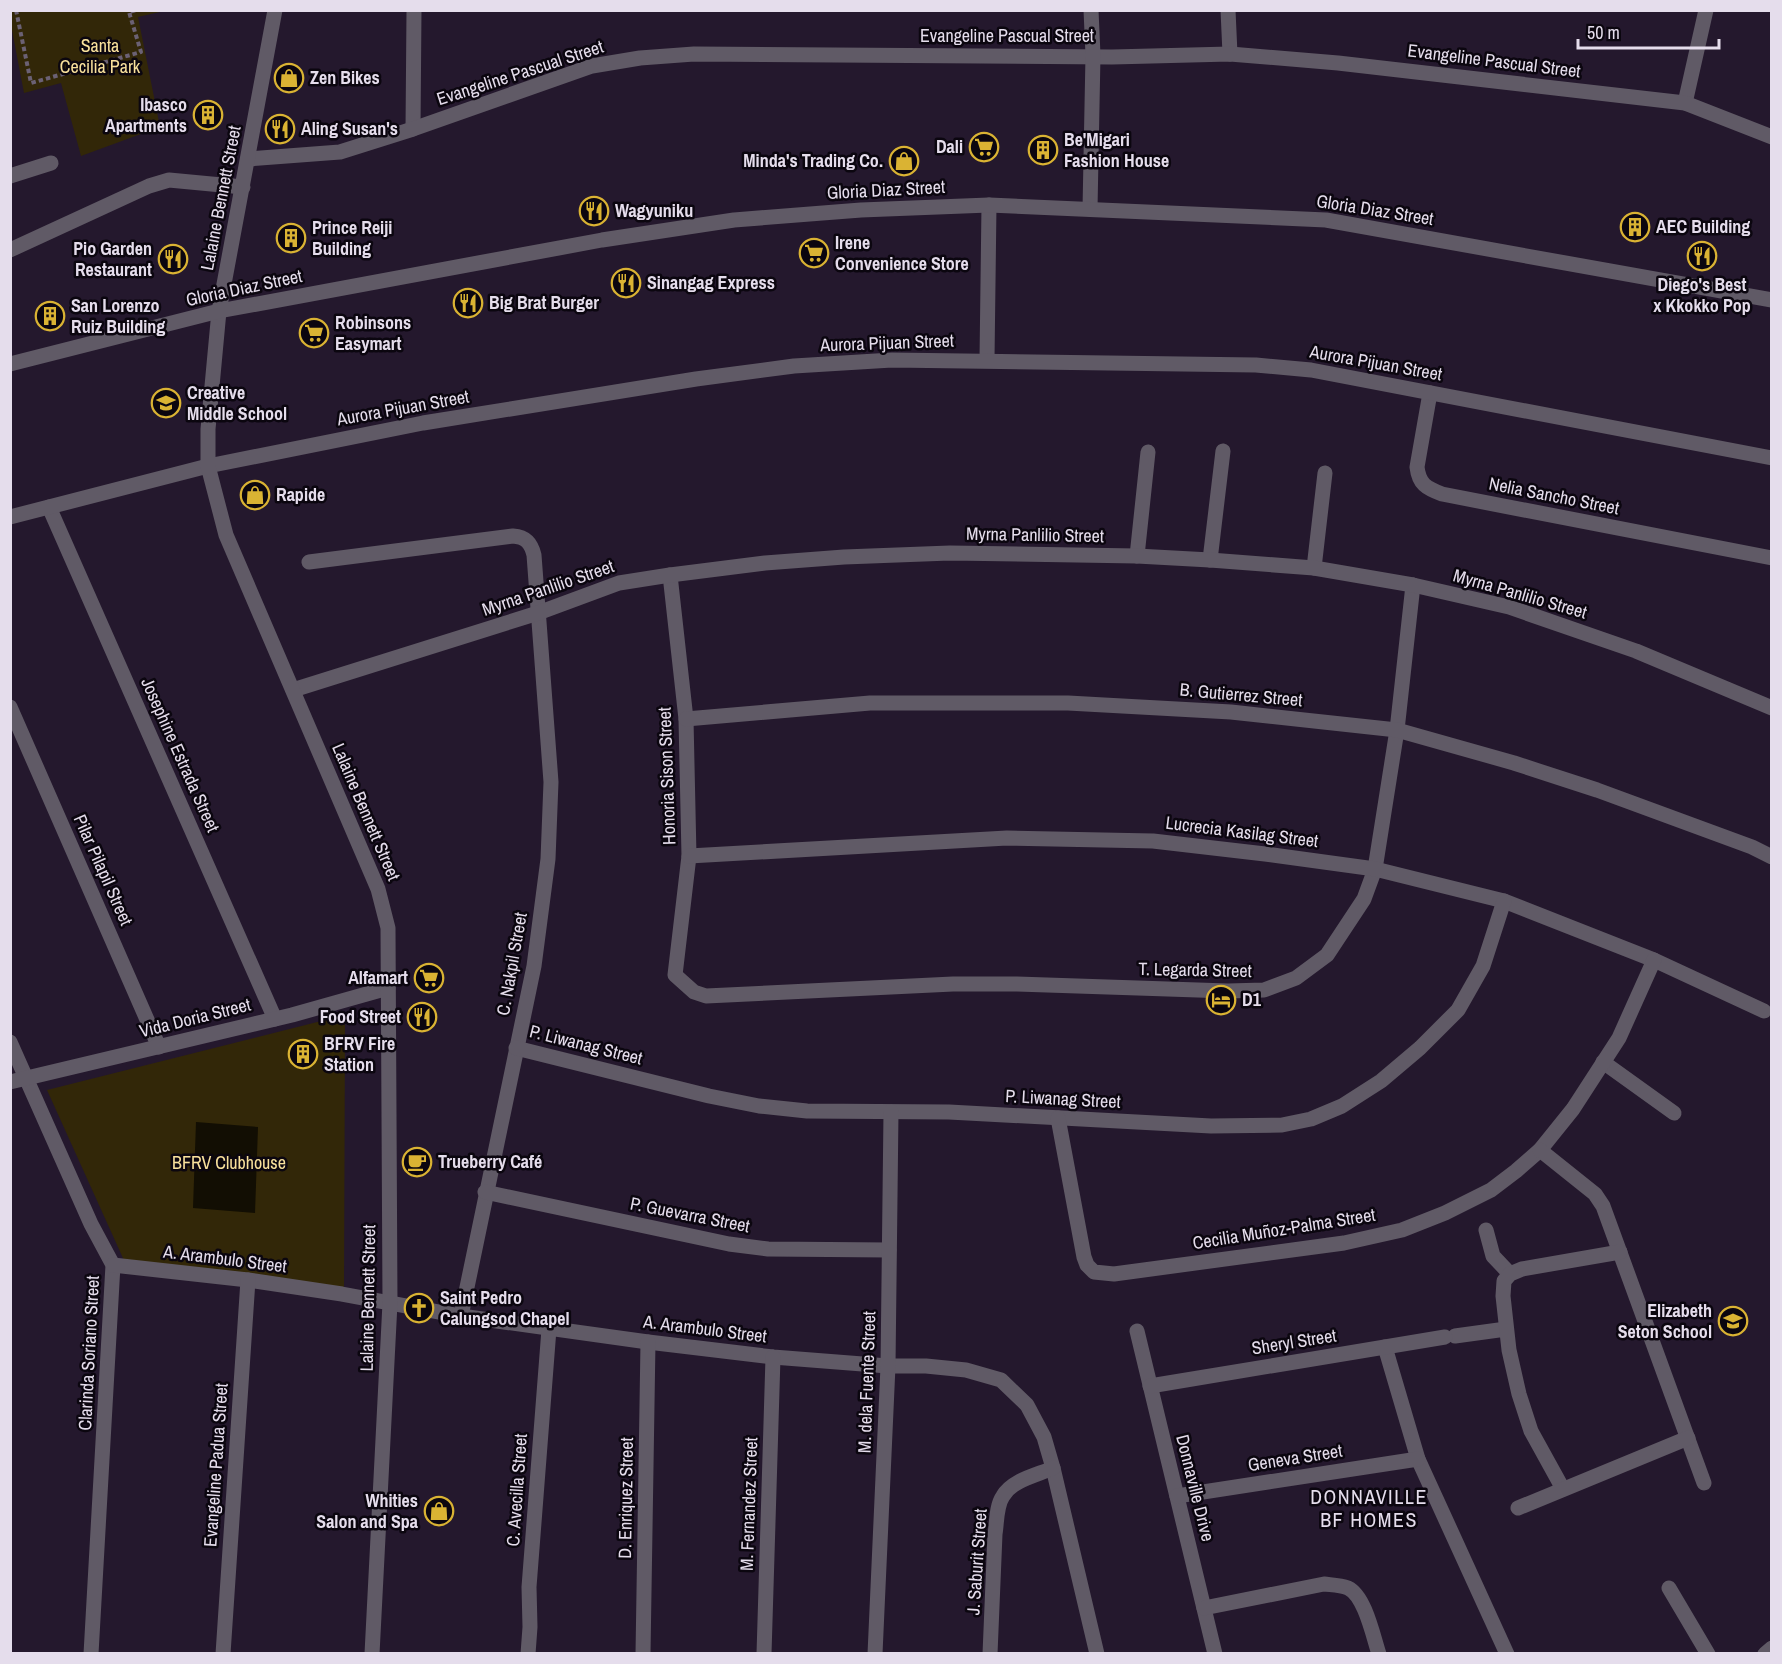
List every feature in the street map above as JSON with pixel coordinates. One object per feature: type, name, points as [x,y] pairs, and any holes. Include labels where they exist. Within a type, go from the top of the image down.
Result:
[{"type":"street","name":"Lalaine Bennett Street","points":[[274,10],[219,311],[208,429],[208,466],[226,535],[378,889],[388,928],[390,1302],[372,1653]]},
{"type":"street","points":[[413,129],[414,10]]},
{"type":"street","points":[[1090,209],[1093,55],[1091,10]]},
{"type":"street","points":[[1228,10],[1230,54]]},
{"type":"street","points":[[1685,103],[1706,10]]},
{"type":"street","name":"Evangeline Pascual Street","points":[[248,159],[340,152],[413,129],[592,66],[640,58],[694,54],[1093,55],[1112,57],[1230,54],[1338,63],[1685,103],[1772,137]]},
{"type":"street","points":[[10,176],[51,163]]},
{"type":"street","points":[[10,250],[149,186],[170,180],[243,187]]},
{"type":"street","points":[[987,360],[989,205]]},
{"type":"street","name":"Gloria Diaz Street","points":[[10,364],[219,311],[602,240],[734,220],[861,210],[989,205],[1326,220],[1772,300]]},
{"type":"street","name":"Aurora Pijuan Street","points":[[10,517],[208,466],[423,423],[794,366],[892,360],[1256,365],[1311,370],[1772,458]]},
{"type":"street","name":"Nelia Sancho Street","points":[[1430,393],[1417,466],[1418,477],[1432,491],[1772,558]]},
{"type":"street","points":[[1210,560],[1223,451]]},
{"type":"street","points":[[1137,556],[1148,452]]},
{"type":"street","points":[[1314,568],[1325,473]]},
{"type":"street","name":"Josephine Estrada Street","points":[[49,507],[275,1019]]},
{"type":"street","name":"C. Nakpil Street","points":[[309,562],[502,537],[521,537],[527,540],[532,547],[551,782],[548,848],[534,966],[485,1192],[461,1316]]},
{"type":"street","name":"Myrna Panlilio Street","points":[[293,690],[538,613],[620,583],[765,563],[844,556],[950,553],[1137,556],[1210,560],[1314,568],[1413,585],[1509,607],[1615,643],[1772,708]]},
{"type":"street","name":"Honoria Sison Street","points":[[670,575],[686,719],[689,856],[675,975]]},
{"type":"street","name":"T. Legarda Street","points":[[675,975],[694,992],[706,996],[964,984],[1264,990],[1296,978],[1327,955],[1364,899],[1375,869],[1397,730],[1413,585]]},
{"type":"street","name":"B. Gutierrez Street","points":[[686,719],[870,703],[1068,703],[1231,712],[1397,730],[1514,763],[1597,790],[1742,843],[1772,857]]},
{"type":"street","name":"Pilar Pilapil Street","points":[[10,708],[159,1047]]},
{"type":"street","name":"Lucrecia Kasilag Street","points":[[689,856],[1007,838],[1153,841],[1375,869],[1504,901],[1653,960],[1764,1011]]},
{"type":"street","name":"P. Liwanag Street","points":[[516,1048],[709,1096],[759,1106],[807,1112],[948,1112],[1210,1126],[1282,1125],[1311,1119],[1342,1106],[1381,1081],[1420,1048],[1458,1010],[1483,966],[1504,901]]},
{"type":"street","name":"Cecilia Muñoz-Palma Street","points":[[1058,1118],[1084,1257],[1087,1265],[1094,1272],[1104,1274],[1344,1243],[1402,1230],[1445,1213],[1491,1190],[1540,1150],[1573,1109],[1619,1038],[1653,960]]},
{"type":"street","name":"Vida Doria Street","points":[[10,1082],[275,1019],[388,988]]},
{"type":"street","name":"Clarinda Soriano Street","points":[[10,1042],[91,1224],[113,1265],[91,1653]]},
{"type":"street","points":[[1603,1062],[1674,1113]]},
{"type":"street","name":"M. dela Fuente Street","points":[[875,1653],[888,1366],[891,1112]]},
{"type":"street","points":[[1540,1150],[1595,1194],[1603,1206],[1704,1483]]},
{"type":"street","name":"P. Guevarra Street","points":[[485,1192],[739,1245],[768,1249],[889,1250]]},
{"type":"street","points":[[1486,1230],[1493,1256],[1510,1274]]},
{"type":"street","points":[[1563,1489],[1531,1431],[1516,1383],[1506,1329],[1504,1281],[1510,1274],[1522,1269],[1620,1252]]},
{"type":"street","name":"A. Arambulo Street","points":[[113,1265],[248,1280],[390,1302],[461,1316],[648,1342],[773,1357],[966,1370],[1001,1380],[1027,1405],[1044,1437],[1097,1653]]},
{"type":"street","name":"Evangeline Padua Street","points":[[223,1653],[248,1280]]},
{"type":"street","name":"C. Avecilla Street","points":[[528,1653],[529,1587],[549,1329]]},
{"type":"street","name":"Sheryl Street","points":[[1150,1386],[1450,1336],[1506,1329]]},
{"type":"street","name":"Donnaville Drive","points":[[1137,1331],[1215,1653]]},
{"type":"street","name":"D. Enriquez Street","points":[[643,1653],[648,1342]]},
{"type":"street","points":[[1385,1347],[1418,1458],[1507,1653]]},
{"type":"street","name":"M. Fernandez Street","points":[[764,1653],[773,1357]]},
{"type":"street","points":[[1518,1508],[1688,1438]]},
{"type":"street","name":"Geneva Street","points":[[1177,1496],[1418,1458]]},
{"type":"street","name":"J. Saburit Street","points":[[990,1653],[995,1534],[1002,1496],[1016,1484],[1053,1468]]},
{"type":"street","points":[[1204,1608],[1324,1584],[1348,1588],[1357,1595],[1361,1603],[1379,1653]]},
{"type":"street","points":[[1669,1588],[1708,1653]]},
{"type":"street","points":[[1765,1653],[1772,1648]]},
{"type":"path","points":[[16,10],[31,83],[141,52],[129,12],[136,10]]},
{"type":"green space","name":"Santa Cecilia Park","points":[[10,11],[164,11],[138,17],[160,127],[81,156],[61,83],[24,93]]},
{"type":"green space","name":"BFRV Clubhouse","points":[[345,1015],[344,1294],[127,1267],[47,1090]]},
{"type":"shaded area","points":[[196,1122],[258,1127],[255,1213],[193,1208]]},
{"type":"place","name":"Zen Bikes","points":[[289,78]]},
{"type":"place","name":"Ibasco Apartments","points":[[208,115]]},
{"type":"place","name":"Aling Susan's","points":[[280,129]]},
{"type":"place","name":"Dali","points":[[984,147]]},
{"type":"place","name":"Be'Migari Fashion House","points":[[1043,150]]},
{"type":"place","name":"Minda's Trading Co.","points":[[904,161]]},
{"type":"place","name":"Wagyuniku","points":[[594,211]]},
{"type":"place","name":"AEC Building","points":[[1635,227]]},
{"type":"place","name":"Prince Reiji Building","points":[[291,238]]},
{"type":"place","name":"Irene Convenience Store","points":[[814,253]]},
{"type":"place","name":"Diego's Best x Kkokko Pop","points":[[1702,256]]},
{"type":"place","name":"Pio Garden Restaurant","points":[[173,259]]},
{"type":"place","name":"Sinangag Express","points":[[626,283]]},
{"type":"place","name":"Big Brat Burger","points":[[468,303]]},
{"type":"place","name":"San Lorenzo Ruiz Building","points":[[50,316]]},
{"type":"place","name":"Robinsons Easymart","points":[[314,333]]},
{"type":"place","name":"Creative Middle School","points":[[166,403]]},
{"type":"place","name":"Rapide","points":[[255,495]]},
{"type":"place","name":"Alfamart","points":[[429,978]]},
{"type":"place","name":"D1","points":[[1221,1000]]},
{"type":"place","name":"Food Street","points":[[422,1017]]},
{"type":"place","name":"BFRV Fire Station","points":[[303,1054]]},
{"type":"place","name":"Trueberry Café","points":[[417,1162]]},
{"type":"place","name":"Saint Pedro Calungsod Chapel","points":[[419,1308]]},
{"type":"place","name":"Elizabeth Seton School","points":[[1733,1321]]},
{"type":"place","name":"Whities Salon and Spa","points":[[439,1511]]},
{"type":"district","name":"DONNAVILLE BF HOMES","points":[[1369,1508]]}]
